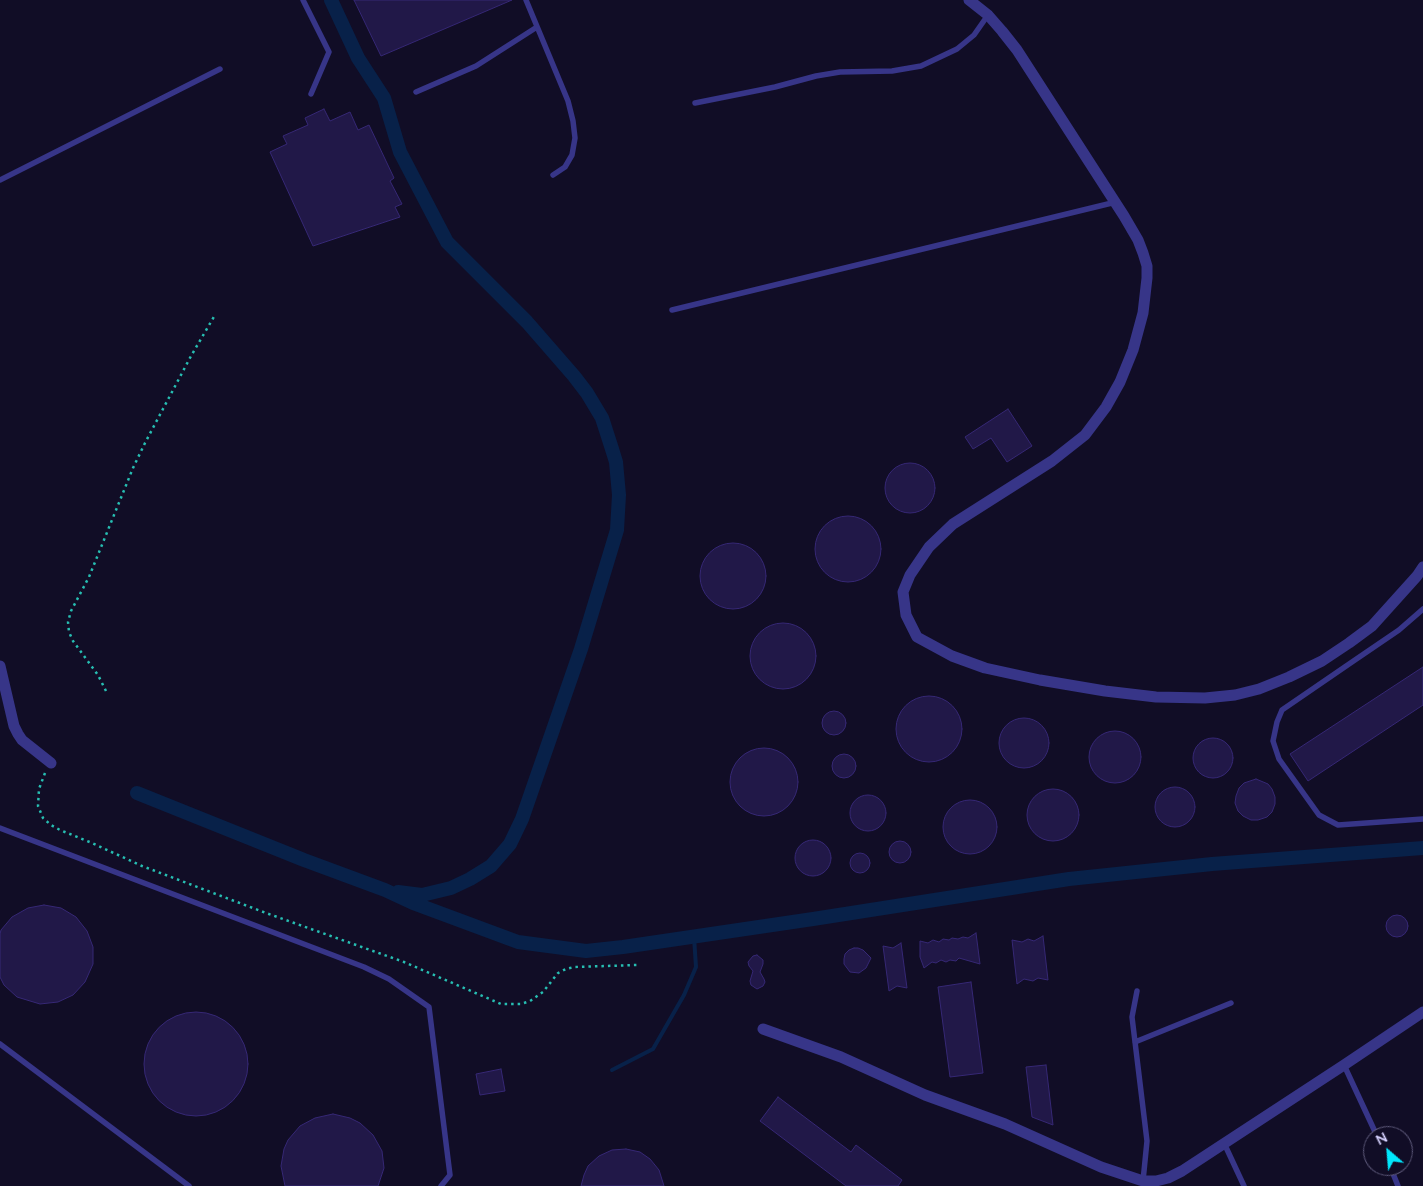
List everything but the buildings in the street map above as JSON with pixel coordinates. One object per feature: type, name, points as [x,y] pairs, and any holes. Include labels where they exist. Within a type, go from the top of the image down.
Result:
[{"type":"street","points":[[969,0],[988,15],[1016,50],[1116,202],[1138,240],[1143,253],[1147,278],[1143,313],[1133,350],[1120,382],[1106,406],[1084,435],[1052,461],[953,524],[929,547],[910,575],[904,592],[906,615],[917,637],[952,656],[985,668],[1040,680],[1156,697],[1205,698],[1235,695],[1259,690],[1289,677],[1349,643],[1372,626],[1423,567]]},
{"type":"street","points":[[0,666],[14,726],[18,734],[22,740],[51,763]]},
{"type":"street","points":[[763,1029],[841,1057],[924,1096],[1005,1124],[1101,1167],[1143,1181],[1156,1181],[1168,1178],[1182,1171],[1344,1066],[1423,1012]]},
{"type":"lane","points":[[303,0],[329,52],[311,94]]},
{"type":"lane","points":[[526,0],[568,101],[573,121],[575,138],[572,155],[565,167],[553,175]]},
{"type":"lane","points":[[695,103],[840,72],[892,71],[921,66],[957,49],[974,35],[988,15]]},
{"type":"lane","points":[[416,92],[476,66],[538,27]]},
{"type":"lane","points":[[0,180],[220,69]]},
{"type":"lane","points":[[672,310],[1116,202]]},
{"type":"lane","points":[[1423,609],[1376,646],[1282,710],[1277,722],[1274,741],[1279,759],[1319,815],[1338,826],[1423,819]]},
{"type":"lane","points":[[0,828],[364,967],[389,979],[429,1007],[450,1175],[442,1186]]},
{"type":"lane","points":[[1136,991],[1132,1018],[1146,1141],[1143,1181]]},
{"type":"lane","points":[[1135,1042],[1231,1003]]},
{"type":"lane","points":[[0,1044],[189,1186]]},
{"type":"lane","points":[[1344,1066],[1372,1126]]},
{"type":"lane","points":[[1224,1143],[1244,1186]]},
{"type":"path","points":[[106,691],[98,675],[73,641],[69,632],[68,622],[71,611],[89,577],[141,452],[186,365],[215,315]]},
{"type":"path","points":[[51,763],[39,789],[38,806],[44,818],[60,830],[142,866],[404,962],[501,1004],[520,1004],[530,1001],[543,992],[558,972],[566,969],[574,967],[637,965]]},
{"type":"waterway","points":[[331,0],[358,58],[384,98],[400,152],[447,242],[527,322],[574,376],[602,418],[616,462],[619,495],[617,530],[581,649],[522,819],[510,844],[491,866],[451,888],[422,895],[398,892]]},
{"type":"waterway","points":[[137,793],[304,860],[385,890],[413,903],[518,942],[586,951],[813,919],[1069,879],[1212,864],[1423,848]]},
{"type":"waterway","points":[[612,1070],[653,1049],[684,995],[696,967],[694,937]]}]
